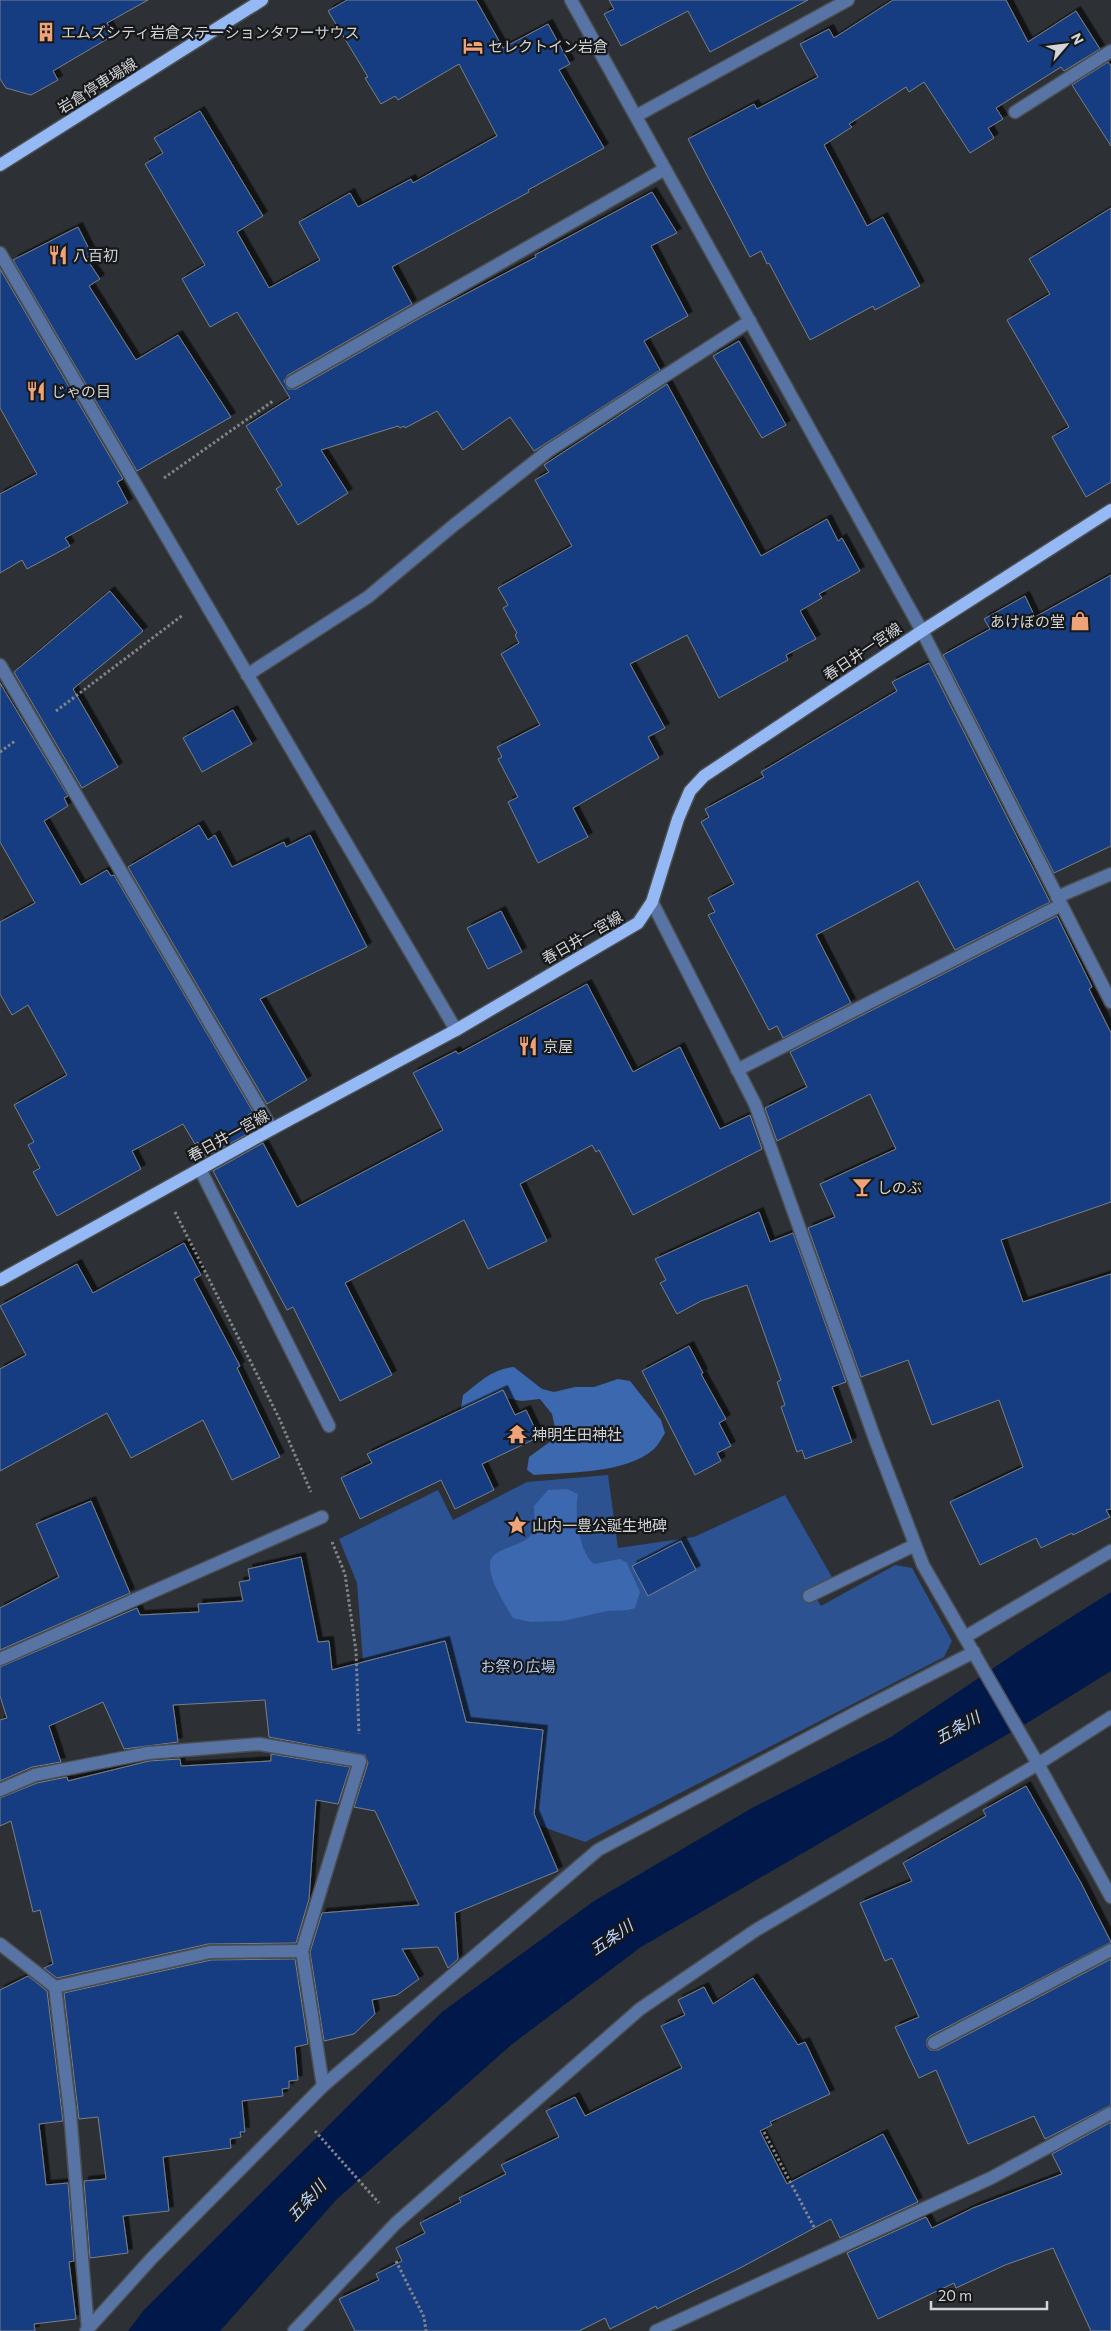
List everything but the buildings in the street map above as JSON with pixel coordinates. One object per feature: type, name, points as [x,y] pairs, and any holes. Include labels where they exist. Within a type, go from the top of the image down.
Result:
[{"type":"main road","name":"岩倉停車場線","points":[[0,165],[262,0]]},
{"type":"main road","name":"春日井一宮線","points":[[0,1280],[272,1129],[456,1030],[638,923],[652,902],[678,819],[690,791],[704,776],[922,631],[1110,513]]},
{"type":"street","points":[[571,0],[922,631],[1111,1002]]},
{"type":"street","points":[[636,116],[848,0]]},
{"type":"street","points":[[1015,112],[1111,51]]},
{"type":"street","points":[[292,382],[665,169]]},
{"type":"street","points":[[0,254],[456,1030]]},
{"type":"street","points":[[247,675],[368,597],[454,525],[548,451],[750,321]]},
{"type":"street","points":[[0,665],[272,1129]]},
{"type":"street","points":[[737,1070],[1111,874]]},
{"type":"street","points":[[652,902],[755,1104],[923,1565],[1038,1764],[1111,1897]]},
{"type":"street","points":[[200,1169],[329,1426]]},
{"type":"street","points":[[0,1659],[322,1517]]},
{"type":"street","points":[[809,1596],[916,1545]]},
{"type":"street","points":[[965,1637],[1111,1551]]},
{"type":"street","points":[[87,2330],[152,2258],[323,2086],[598,1850],[974,1652]]},
{"type":"street","points":[[294,2331],[383,2236],[640,2009],[756,1930],[1038,1764],[1111,1717]]},
{"type":"street","points":[[0,1790],[36,1775],[167,1751],[259,1744],[360,1761],[302,1951],[323,2086]]},
{"type":"street","points":[[0,1944],[55,1988],[70,2112],[87,2330]]},
{"type":"street","points":[[934,2043],[1111,1950]]},
{"type":"street","points":[[55,1988],[210,1952],[302,1951]]},
{"type":"street","points":[[656,2331],[992,2178],[1111,2113]]},
{"type":"path","points":[[141,494],[281,395],[292,382]]},
{"type":"path","points":[[0,752],[36,727],[203,599]]},
{"type":"path","points":[[163,1190],[279,1418],[345,1574],[356,1651],[360,1761]]},
{"type":"path","points":[[309,2125],[383,2208]]},
{"type":"path","points":[[764,2132],[828,2253]]},
{"type":"path","points":[[383,2236],[424,2317],[426,2331]]},
{"type":"green space","name":"お祭り広場","points":[[608,1475],[618,1548],[694,1537],[785,1495],[833,1579],[811,1589],[821,1606],[895,1565],[912,1568],[952,1641],[944,1657],[585,1842],[371,1765],[357,1583],[339,1539],[438,1490],[453,1520],[527,1482]]},
{"type":"shaded area","points":[[514,1367],[542,1389],[554,1392],[575,1387],[594,1387],[618,1379],[630,1381],[661,1420],[665,1433],[654,1449],[628,1463],[597,1470],[534,1475],[527,1470],[529,1457],[551,1441],[556,1433],[552,1414],[540,1399],[522,1401],[506,1398],[466,1419],[461,1408],[463,1395],[481,1381],[499,1370]]},
{"type":"shaded area","points":[[567,1489],[578,1494],[577,1521],[581,1542],[589,1559],[594,1564],[620,1559],[627,1563],[640,1592],[635,1608],[607,1611],[563,1621],[531,1622],[513,1618],[492,1578],[490,1564],[492,1558],[496,1553],[518,1544],[531,1535],[534,1529],[534,1506],[548,1490]]},
{"type":"water","name":"五条川","points":[[1111,1592],[1111,1671],[1032,1720],[641,1947],[511,2045],[337,2199],[220,2331],[128,2331],[144,2310],[442,2012],[594,1901],[752,1808],[891,1737],[1026,1646]]},
{"type":"place","name":"エムズシティ岩倉ステーションタワーサウス","points":[[46,32]]},
{"type":"place","name":"セレクトイン岩倉","points":[[473,46]]},
{"type":"place","name":"八百初","points":[[58,255]]},
{"type":"place","name":"じゃの目","points":[[36,391]]},
{"type":"place","name":"あけぼの堂","points":[[1080,621]]},
{"type":"place","name":"京屋","points":[[528,1046]]},
{"type":"place","name":"しのぶ","points":[[862,1187]]},
{"type":"place","name":"神明生田神社","points":[[517,1434]]},
{"type":"place","name":"山内一豊公誕生地碑","points":[[517,1525]]}]
